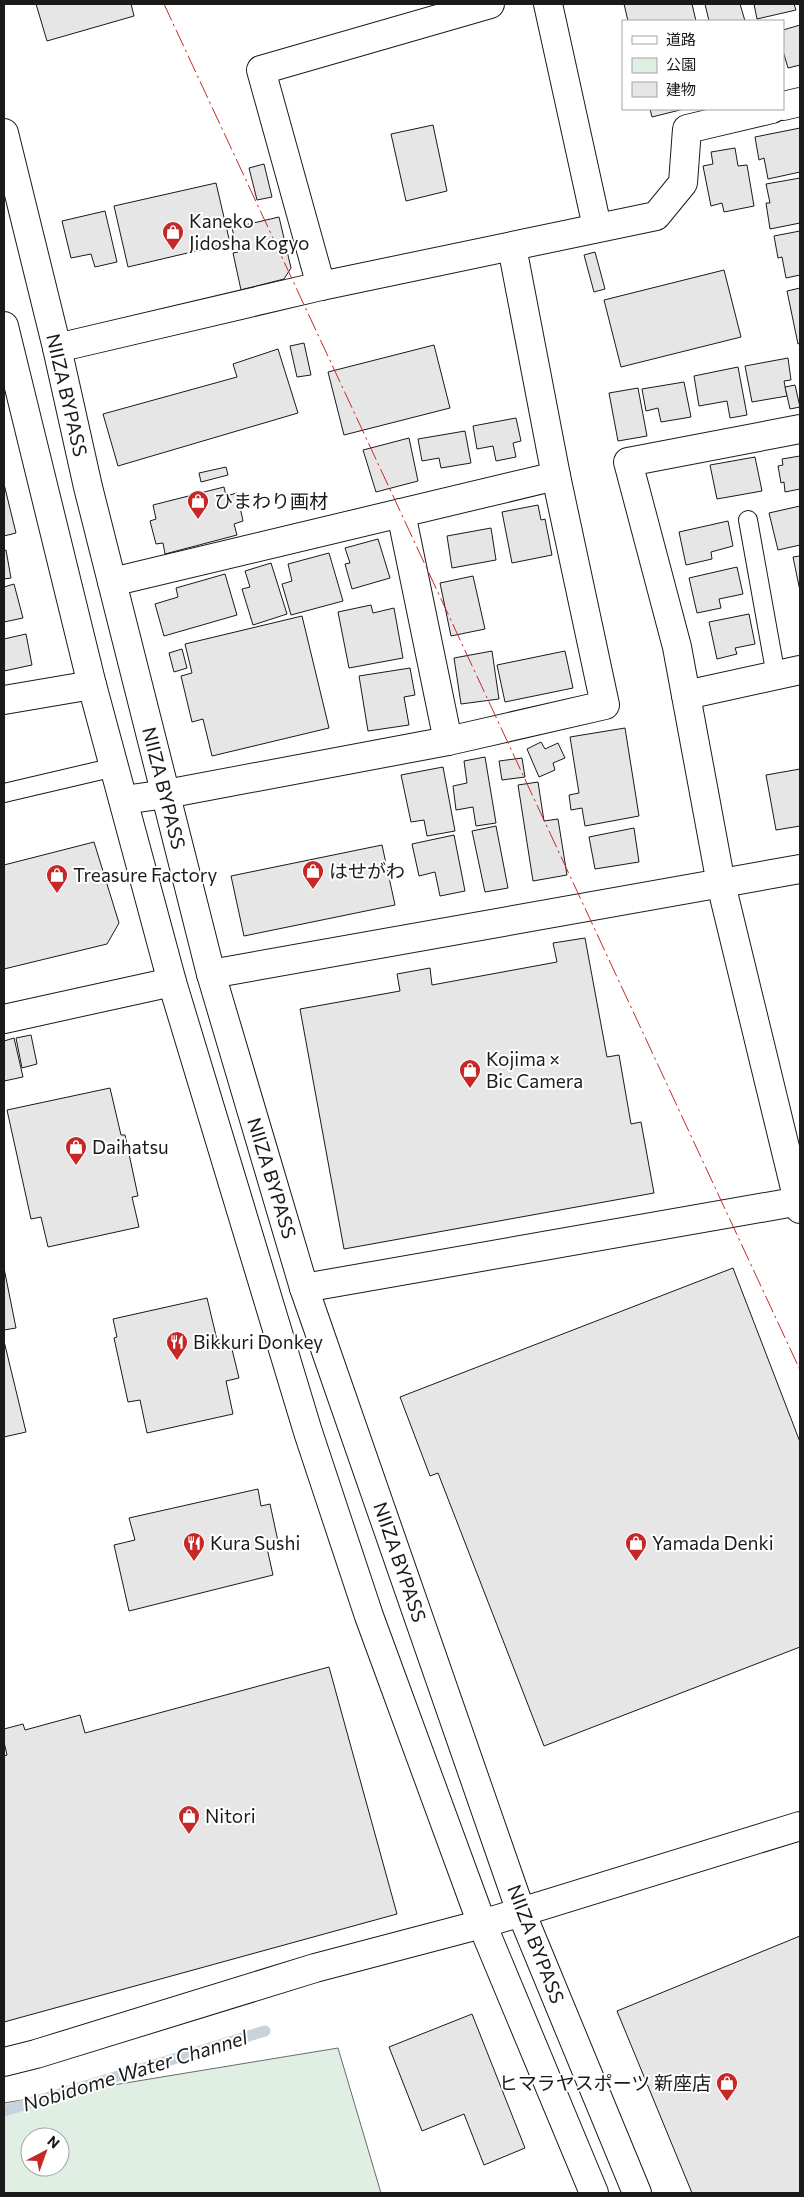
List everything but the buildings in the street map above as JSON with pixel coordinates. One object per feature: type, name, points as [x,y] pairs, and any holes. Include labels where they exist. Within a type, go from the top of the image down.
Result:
[{"type":"main road","points":[[321,286],[261,70],[490,4]]},
{"type":"main road","points":[[548,4],[597,227]]},
{"type":"main road","points":[[784,106],[800,102]]},
{"type":"main road","points":[[57,348],[321,286],[656,216],[683,184],[687,129],[768,110]]},
{"type":"main road","name":"NIIZA BYPASS","points":[[4,133],[112,582],[211,974],[304,1288],[522,1912],[637,2193]]},
{"type":"main road","points":[[124,800],[448,742],[605,705],[556,476],[512,247]]},
{"type":"main road","name":"NIIZA BYPASS","points":[[4,326],[11,384],[46,501],[92,685],[172,982],[308,1432],[360,1588],[482,1924],[594,2193]]},
{"type":"main road","points":[[304,1288],[799,1204],[721,884],[677,647],[628,462],[800,429]]},
{"type":"main road","points":[[112,582],[556,476]]},
{"type":"main road","points":[[401,514],[448,742]]},
{"type":"main road","points":[[686,695],[788,673]]},
{"type":"main road","points":[[4,700],[92,685]]},
{"type":"main road","points":[[211,974],[800,869]]},
{"type":"main road","points":[[4,1019],[172,982]]},
{"type":"main road","points":[[4,2062],[36,2054],[315,1968],[482,1924],[800,1826]]},
{"type":"lane","points":[[748,520],[788,673]]},
{"type":"lane","points":[[4,793],[115,768]]},
{"type":"green space","points":[[338,2048],[381,2193],[4,2193],[4,2103]]},
{"type":"waterway","name":"Nobidome Water Channel","points":[[4,2111],[265,2031]]},
{"type":"power","points":[[164,4],[800,1370]]},
{"type":"place","name":"Kaneko Jidosha Kogyo","points":[[173,251]]},
{"type":"place","name":"ひまわり画材","points":[[198,520]]},
{"type":"place","name":"はせがわ","points":[[313,890]]},
{"type":"place","name":"Treasure Factory","points":[[57,894]]},
{"type":"place","name":"Kojima × Bic Camera","points":[[470,1089]]},
{"type":"place","name":"Daihatsu","points":[[76,1166]]},
{"type":"place","name":"Bikkuri Donkey","points":[[177,1361]]},
{"type":"place","name":"Kura Sushi","points":[[194,1562]]},
{"type":"place","name":"Yamada Denki","points":[[636,1562]]},
{"type":"place","name":"Nitori","points":[[189,1835]]},
{"type":"place","name":"ヒマラヤスポーツ 新座店","points":[[727,2102]]}]
